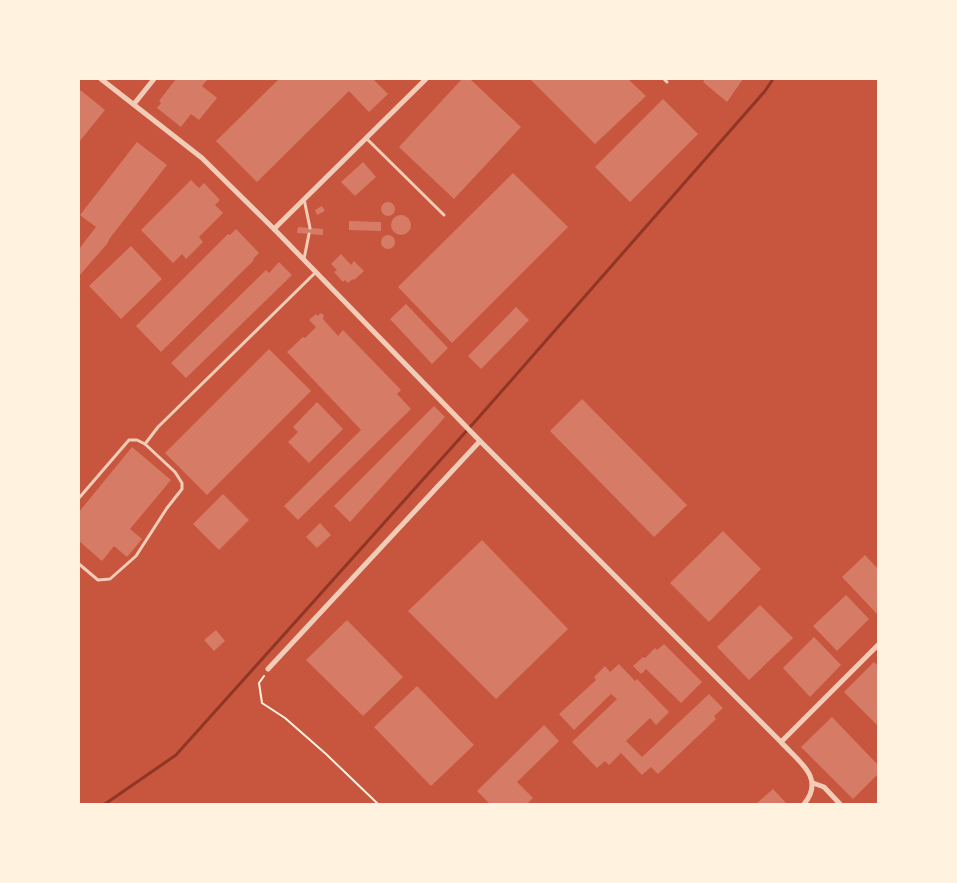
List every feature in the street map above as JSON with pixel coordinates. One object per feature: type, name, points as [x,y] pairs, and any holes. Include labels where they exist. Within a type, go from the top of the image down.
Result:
[{"type":"street","points":[[101,79],[202,158],[781,742],[806,770],[813,783],[811,792],[804,804]]},
{"type":"street","points":[[134,104],[154,79]]},
{"type":"street","points":[[274,229],[426,79]]},
{"type":"street","points":[[268,669],[478,438]]},
{"type":"street","points":[[781,742],[878,645]]},
{"type":"street","points":[[813,783],[824,787],[840,804]]},
{"type":"lane","points":[[664,79],[667,82]]},
{"type":"lane","points":[[366,138],[444,215]]},
{"type":"lane","points":[[304,199],[310,228]]},
{"type":"lane","points":[[304,260],[309,234]]},
{"type":"lane","points":[[145,444],[162,424],[315,272]]},
{"type":"lane","points":[[79,498],[129,440],[137,440],[145,444],[175,472],[182,484],[182,489],[166,508],[136,556],[110,579],[98,580],[79,564]]},
{"type":"path","points":[[268,669],[259,683],[262,703],[285,718],[378,804]]},
{"type":"building","points":[[176,79],[208,79],[202,86],[217,98],[199,120],[191,114],[181,127],[157,108],[161,103],[159,101]]},
{"type":"building","points":[[279,79],[373,79],[388,94],[369,112],[349,91],[257,182],[216,141]]},
{"type":"building","points":[[462,79],[470,79],[521,127],[454,199],[399,147]]},
{"type":"building","points":[[530,79],[628,79],[646,96],[595,144]]},
{"type":"building","points":[[705,79],[743,79],[727,102],[703,82]]},
{"type":"building","points":[[79,89],[105,110],[79,142]]},
{"type":"building","points":[[663,99],[698,134],[630,202],[595,167]]},
{"type":"building","points":[[137,142],[167,165],[107,244],[79,276],[79,249],[96,227],[80,215]]},
{"type":"building","points":[[363,162],[376,177],[355,196],[341,182]]},
{"type":"building","points":[[513,173],[568,227],[452,343],[398,287]]},
{"type":"building","points":[[191,180],[199,188],[204,183],[220,200],[215,205],[223,213],[199,237],[203,242],[186,259],[182,254],[173,263],[141,230]]},
{"type":"building","points":[[388,202],[393,204],[395,209],[393,214],[388,216],[383,214],[381,209],[383,204]]},
{"type":"building","points":[[322,206],[325,211],[317,215],[315,210]]},
{"type":"building","points":[[401,215],[408,218],[411,225],[408,232],[401,235],[394,232],[391,225],[394,218]]},
{"type":"building","points":[[349,221],[381,222],[381,231],[349,230]]},
{"type":"building","points":[[298,227],[323,229],[323,235],[297,233]]},
{"type":"building","points":[[236,229],[259,253],[161,352],[136,326],[228,234],[230,235]]},
{"type":"building","points":[[385,235],[391,235],[395,242],[391,249],[385,249],[381,245],[381,239]]},
{"type":"building","points":[[131,246],[162,279],[121,319],[89,286]]},
{"type":"building","points":[[341,254],[351,265],[354,261],[364,271],[348,283],[345,280],[343,282],[334,272],[337,270],[331,264]]},
{"type":"building","points":[[279,262],[292,275],[186,378],[171,363],[266,270],[269,273]]},
{"type":"building","points":[[406,304],[448,348],[432,364],[390,319]]},
{"type":"building","points":[[516,307],[529,320],[481,369],[468,356]]},
{"type":"building","points":[[320,313],[324,315],[323,319],[338,336],[343,330],[401,390],[397,394],[411,409],[298,520],[284,506],[361,430],[287,352],[316,327],[309,320]]},
{"type":"building","points":[[269,349],[311,391],[207,495],[165,453]]},
{"type":"building","points":[[582,399],[687,505],[654,537],[550,431]]},
{"type":"building","points":[[317,402],[343,429],[309,463],[288,442],[298,432],[293,427]]},
{"type":"building","points":[[434,406],[445,417],[350,522],[334,506]]},
{"type":"building","points":[[132,447],[171,480],[130,529],[142,539],[127,557],[114,546],[102,561],[79,541],[79,512]]},
{"type":"building","points":[[223,494],[249,520],[219,550],[193,524]]},
{"type":"building","points":[[320,523],[331,535],[317,548],[306,537]]},
{"type":"building","points":[[723,531],[761,569],[709,622],[670,583]]},
{"type":"building","points":[[482,540],[568,629],[496,699],[408,611]]},
{"type":"building","points":[[865,555],[878,569],[878,615],[842,577]]},
{"type":"building","points":[[846,595],[869,619],[837,651],[813,626]]},
{"type":"building","points":[[760,605],[793,638],[749,680],[717,647]]},
{"type":"building","points":[[347,620],[403,677],[363,716],[306,660]]},
{"type":"building","points":[[216,630],[225,641],[214,651],[204,640]]},
{"type":"building","points":[[814,637],[841,665],[810,697],[783,668]]},
{"type":"building","points":[[664,644],[702,682],[681,703],[646,669],[641,674],[633,666],[655,648],[657,650]]},
{"type":"building","points":[[874,662],[878,666],[878,726],[844,692]]},
{"type":"building","points":[[619,664],[635,681],[637,679],[669,712],[656,725],[650,718],[626,741],[642,757],[709,694],[723,708],[714,716],[716,719],[658,774],[651,767],[642,775],[621,753],[609,765],[605,761],[597,768],[572,742],[617,699],[611,694],[574,730],[559,714],[596,680],[594,677],[605,666],[610,672]]},
{"type":"building","points":[[417,686],[474,745],[431,786],[374,727]]},
{"type":"building","points":[[832,717],[878,765],[878,774],[853,799],[801,747]]},
{"type":"building","points":[[544,725],[559,741],[517,782],[533,798],[527,804],[490,804],[477,791]]},
{"type":"building","points":[[773,789],[787,804],[756,804]]},
{"type":"waterway","points":[[105,804],[176,755],[479,417],[765,91],[773,79]]}]
